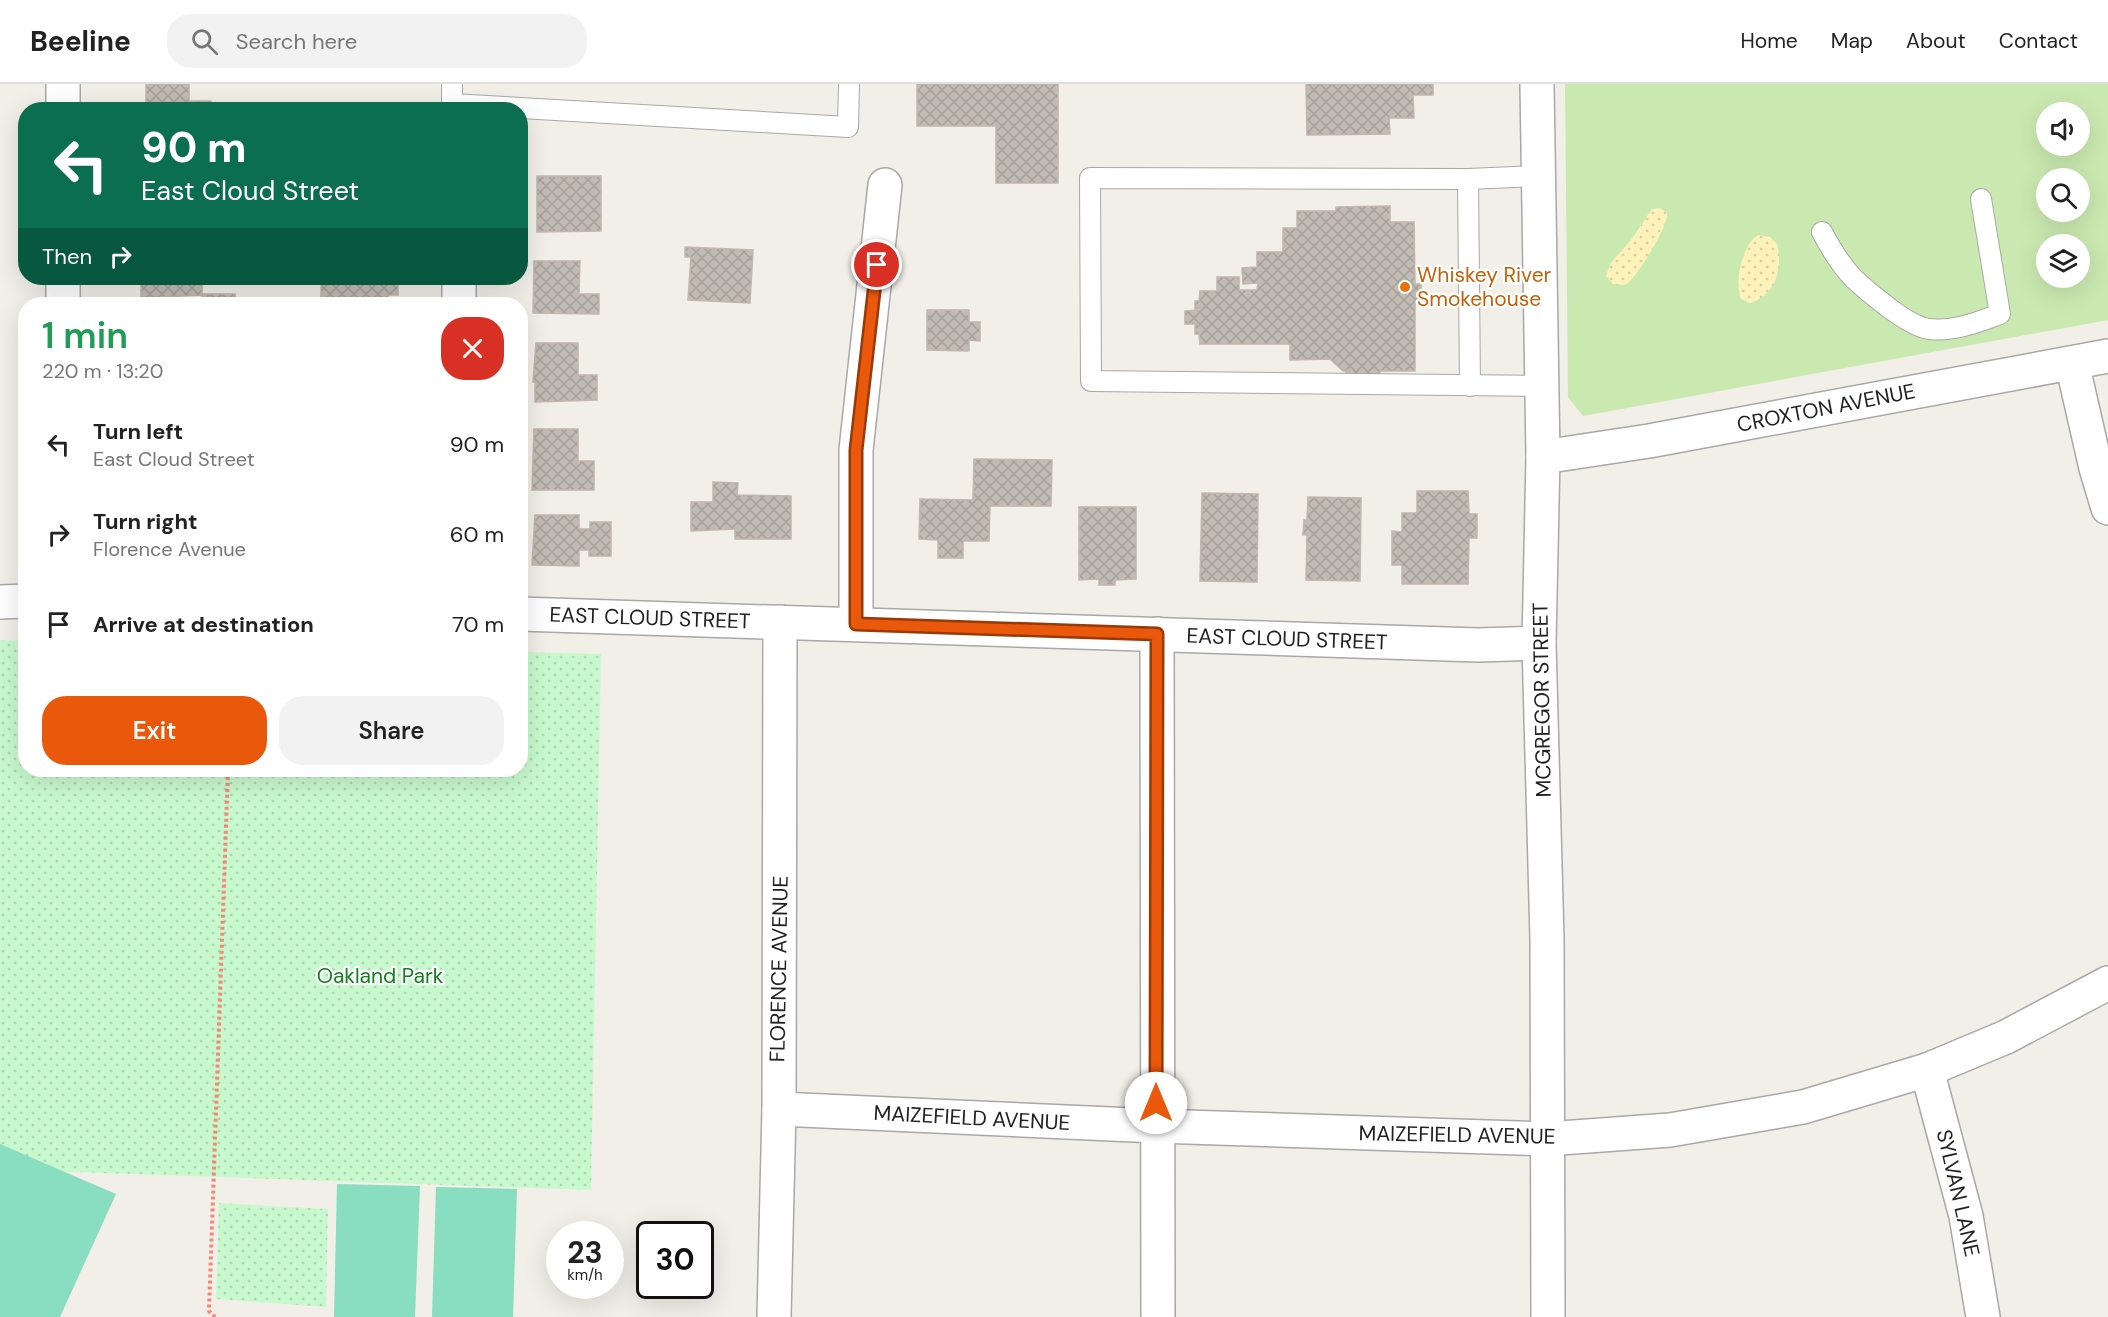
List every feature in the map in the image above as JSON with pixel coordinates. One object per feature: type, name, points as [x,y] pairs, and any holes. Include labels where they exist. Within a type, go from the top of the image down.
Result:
[{"type":"street","points":[[63,84],[63,102]]},
{"type":"street","name":"MCGREGOR STREET","points":[[1537,84],[1543,457],[1539,643],[1547,939],[1548,1317]]},
{"type":"street","points":[[856,624],[856,450],[885,185]]},
{"type":"street","name":"CROXTON AVENUE","points":[[1543,457],[1649,441],[2108,356]]},
{"type":"street","points":[[2072,363],[2108,508]]},
{"type":"street","points":[[0,602],[18,601]]},
{"type":"street","name":"EAST CLOUD STREET","points":[[528,614],[1478,645],[1539,643]]},
{"type":"street","name":"FLORENCE AVENUE","points":[[774,1317],[780,1109],[780,622]]},
{"type":"street","points":[[1157,634],[1158,1317]]},
{"type":"street","name":"MAIZEFIELD AVENUE","points":[[780,1109],[1156,1126],[1547,1139],[1671,1130],[1803,1107],[1927,1070],[2006,1037],[2108,983]]},
{"type":"street","name":"SYLVAN LANE","points":[[1927,1070],[1966,1216],[1983,1317]]},
{"type":"lane","points":[[452,84],[452,102]]},
{"type":"lane","points":[[528,108],[848,127],[849,84]]},
{"type":"lane","points":[[1538,176],[1089,178],[1091,381],[1542,386]]},
{"type":"lane","points":[[1468,178],[1470,386]]},
{"type":"lane","points":[[1822,232],[1834,255],[1854,278],[1908,320],[1927,329],[1954,328],[2000,314],[1981,199]]},
{"type":"path","points":[[215,1317],[209,1311],[228,777]]},
{"type":"green space","points":[[1565,84],[2108,84],[2108,320],[1583,416],[1568,397]]},
{"type":"green space","name":"Oakland Park","points":[[0,640],[18,641],[18,777],[528,777],[528,652],[601,654],[591,1190],[46,1171],[0,1149]]},
{"type":"green space","points":[[0,1144],[116,1194],[60,1317],[0,1317]]},
{"type":"green space","points":[[337,1184],[420,1186],[415,1317],[334,1317]]},
{"type":"green space","points":[[436,1187],[517,1189],[513,1317],[432,1317]]},
{"type":"green space","points":[[219,1203],[328,1209],[326,1307],[216,1299]]},
{"type":"sand","points":[[1660,208],[1667,213],[1666,219],[1651,252],[1630,281],[1625,285],[1613,284],[1606,276],[1610,264],[1631,240],[1652,209]]},
{"type":"sand","points":[[1758,235],[1770,237],[1777,244],[1778,271],[1776,280],[1766,294],[1750,303],[1741,299],[1739,274],[1744,255],[1752,240]]},
{"type":"building","points":[[146,84],[189,84],[189,101],[211,101],[211,102],[146,102]]},
{"type":"building","points":[[917,84],[1058,84],[1058,183],[996,183],[996,126],[917,126]]},
{"type":"building","points":[[1306,84],[1433,84],[1433,95],[1413,95],[1414,118],[1389,118],[1390,134],[1307,135]]},
{"type":"building","points":[[537,176],[601,176],[601,231],[537,232]]},
{"type":"building","points":[[1390,206],[1390,222],[1414,222],[1415,284],[1421,284],[1421,301],[1415,301],[1415,371],[1380,371],[1380,382],[1346,382],[1346,371],[1330,359],[1290,360],[1290,344],[1200,344],[1199,334],[1195,334],[1195,326],[1199,324],[1185,324],[1185,311],[1200,310],[1200,308],[1195,309],[1195,301],[1199,301],[1200,291],[1217,291],[1217,277],[1239,277],[1239,290],[1257,290],[1258,283],[1243,284],[1242,268],[1257,267],[1257,252],[1283,252],[1283,228],[1297,228],[1297,211],[1336,211],[1336,207]]},
{"type":"building","points":[[685,247],[753,250],[750,303],[688,300],[691,257],[685,257]]},
{"type":"building","points":[[534,261],[580,261],[579,294],[599,294],[599,314],[533,313]]},
{"type":"building","points":[[141,285],[202,285],[202,294],[235,294],[235,297],[202,297],[202,295],[141,297]]},
{"type":"building","points":[[321,285],[398,285],[398,295],[388,295],[388,297],[321,297]]},
{"type":"building","points":[[927,310],[969,310],[969,322],[980,322],[980,341],[969,340],[969,351],[927,350]]},
{"type":"building","points":[[536,343],[578,343],[578,375],[597,375],[597,400],[535,402],[535,382],[533,382]]},
{"type":"building","points":[[534,429],[578,429],[578,461],[594,461],[594,490],[532,490]]},
{"type":"building","points":[[974,459],[1052,460],[1051,506],[990,506],[989,541],[963,541],[963,558],[938,558],[938,540],[919,539],[920,499],[973,500]]},
{"type":"building","points":[[713,482],[738,483],[737,495],[791,496],[791,539],[735,539],[735,529],[691,531],[691,502],[713,502]]},
{"type":"building","points":[[1417,491],[1468,491],[1469,514],[1477,514],[1477,538],[1469,538],[1468,584],[1402,584],[1402,565],[1392,565],[1392,531],[1402,532],[1402,513],[1417,513]]},
{"type":"building","points":[[1202,493],[1258,494],[1257,582],[1200,581]]},
{"type":"building","points":[[1308,497],[1361,498],[1360,581],[1306,580],[1307,535],[1303,535],[1304,520],[1307,520]]},
{"type":"building","points":[[1079,507],[1136,507],[1136,579],[1115,580],[1115,585],[1099,585],[1099,579],[1079,580]]},
{"type":"building","points":[[535,515],[579,515],[579,529],[590,529],[590,522],[611,522],[611,556],[589,556],[589,550],[579,550],[579,566],[532,565]]},
{"type":"place","name":"Whiskey River Smokehouse","points":[[1405,287]]},
{"type":"route","points":[[877,265],[868,328],[856,450],[856,624],[1157,634],[1156,1103]]}]
